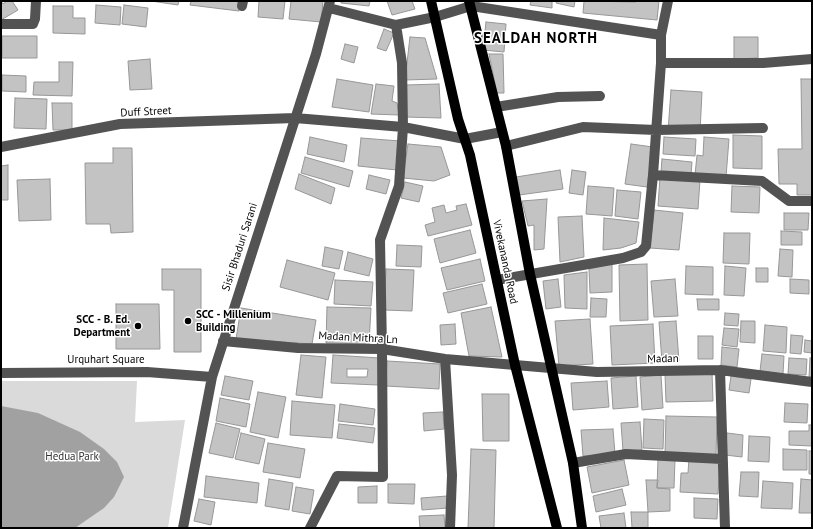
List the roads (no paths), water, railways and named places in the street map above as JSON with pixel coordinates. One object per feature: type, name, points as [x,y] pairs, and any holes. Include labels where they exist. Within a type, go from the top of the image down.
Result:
[{"type":"main road","name":"Vivekananda Road","points":[[431,1],[458,119],[472,162],[515,365],[557,528]]},
{"type":"main road","name":"Vivekananda Road","points":[[470,4],[506,146],[530,274],[550,368],[573,463],[582,528]]},
{"type":"street","points":[[1,24],[33,24],[35,19],[36,1]]},
{"type":"street","points":[[498,280],[614,259],[641,252],[646,246],[661,63],[661,35],[668,1]]},
{"type":"street","points":[[330,5],[396,25],[435,17],[470,4],[661,35]]},
{"type":"street","name":"Sisir Bhaduri Sarani","points":[[183,528],[212,377],[316,54],[330,5]]},
{"type":"street","points":[[310,528],[337,476],[383,477],[380,240],[399,186],[403,127],[402,63],[396,25]]},
{"type":"street","points":[[661,63],[763,63],[812,60]]},
{"type":"street","points":[[496,107],[558,97],[600,96]]},
{"type":"street","name":"Duff Street","points":[[1,146],[120,124],[295,118],[403,127],[465,139]]},
{"type":"street","points":[[506,146],[582,127],[656,130],[763,128]]},
{"type":"street","points":[[465,139],[502,132]]},
{"type":"street","points":[[653,175],[762,181],[789,201],[812,201]]},
{"type":"street","name":"Madan Mithra Ln","points":[[223,341],[298,348],[382,350],[445,360],[515,365]]},
{"type":"street","points":[[445,360],[452,475],[450,528]]},
{"type":"street","name":"Madan","points":[[515,365],[597,372],[720,370],[812,382]]},
{"type":"street","points":[[720,370],[725,528]]},
{"type":"street","name":"Urquhart Square","points":[[1,373],[147,372],[212,377]]},
{"type":"street","points":[[573,463],[626,454],[722,459]]},
{"type":"place","name":"SCC - Millenium Building","points":[[188,321]]},
{"type":"place","name":"SCC - B. Ed. Department","points":[[138,326]]},
{"type":"district","name":"SEALDAH NORTH","points":[[536,39]]},
{"type":"park label","name":"Hedua Park","points":[[72,457]]}]
